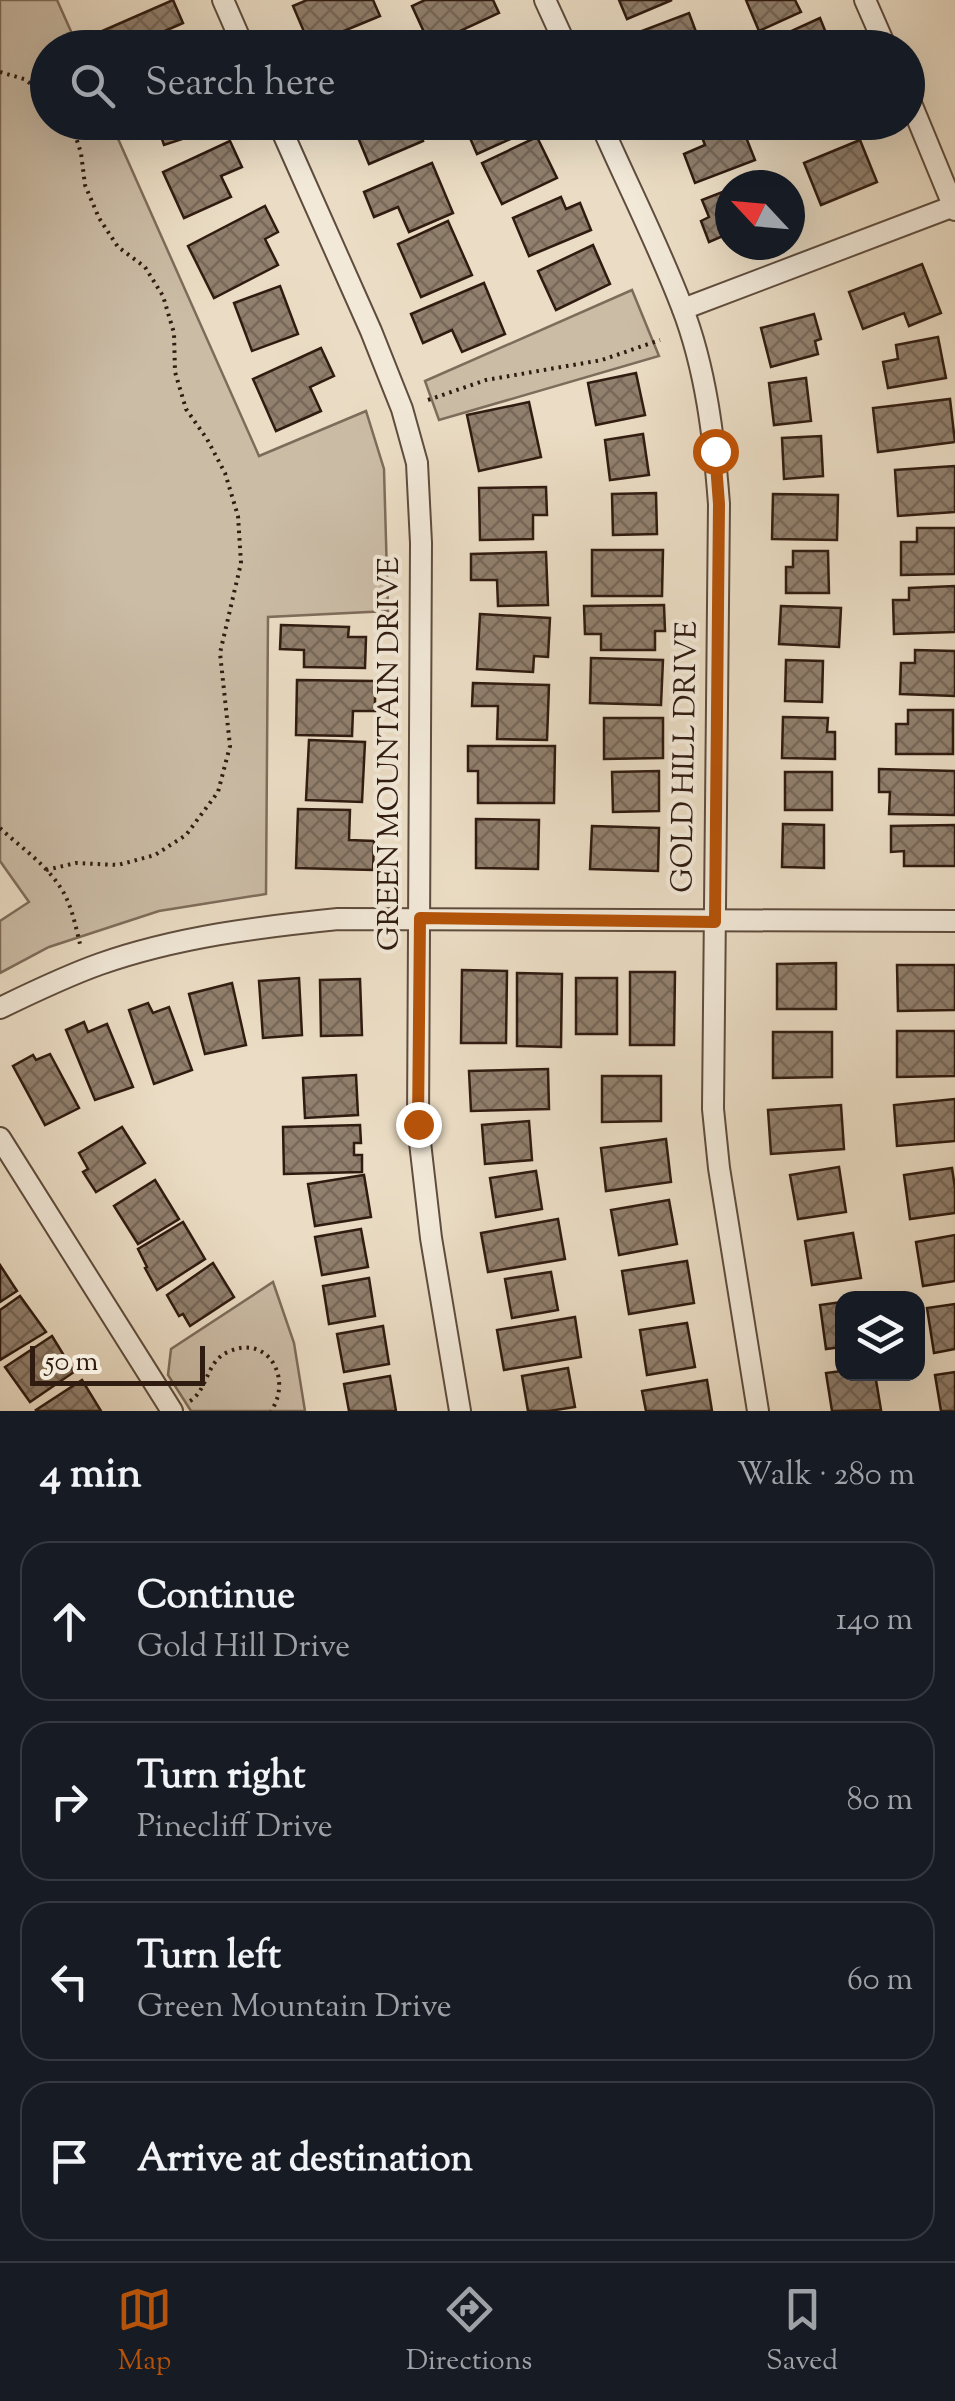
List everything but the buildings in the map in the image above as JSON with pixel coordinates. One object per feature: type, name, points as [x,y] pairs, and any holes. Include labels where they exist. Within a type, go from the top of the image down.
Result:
[{"type":"street","points":[[223,0],[236,30]]},
{"type":"street","points":[[546,0],[558,30]]},
{"type":"street","points":[[866,0],[878,30]]},
{"type":"street","points":[[683,308],[954,208],[925,137]]},
{"type":"street","name":"GREEN MOUNTAIN DRIVE","points":[[286,140],[371,331],[402,409],[417,463],[421,543],[418,1124],[431,1238],[460,1411]]},
{"type":"street","name":"GOLD HILL DRIVE","points":[[608,140],[683,308],[715,451],[719,504],[713,1109],[758,1411]]},
{"type":"street","points":[[0,1008],[100,964],[180,942],[254,928],[338,919],[955,921]]},
{"type":"street","points":[[0,1138],[179,1407]]},
{"type":"path","points":[[0,72],[30,83]]},
{"type":"path","points":[[46,870],[76,863],[118,865],[155,855],[186,834],[218,792],[230,746],[220,653],[241,563],[238,516],[230,487],[225,472],[186,409],[164,296],[146,267],[118,247],[99,218],[85,185],[77,140]]},
{"type":"path","points":[[428,400],[486,380],[602,360],[660,340]]},
{"type":"path","points":[[0,828],[60,886],[80,944]]},
{"type":"path","points":[[179,1407],[198,1396],[213,1364],[226,1352],[245,1347],[270,1358],[279,1374],[280,1394],[270,1411]]},
{"type":"shaded area","points":[[0,0],[57,0],[70,30],[30,30],[30,140],[119,140],[259,456],[366,411],[384,469],[388,611],[268,617],[266,894],[159,911],[49,947],[0,973],[0,921],[29,902],[0,861]]},
{"type":"shaded area","points":[[632,290],[659,356],[439,420],[425,381]]},
{"type":"shaded area","points":[[273,1282],[294,1343],[305,1411],[191,1411],[168,1375],[171,1349]]},
{"type":"route","points":[[418,1124],[420,918],[715,922],[719,504],[715,451]]}]
